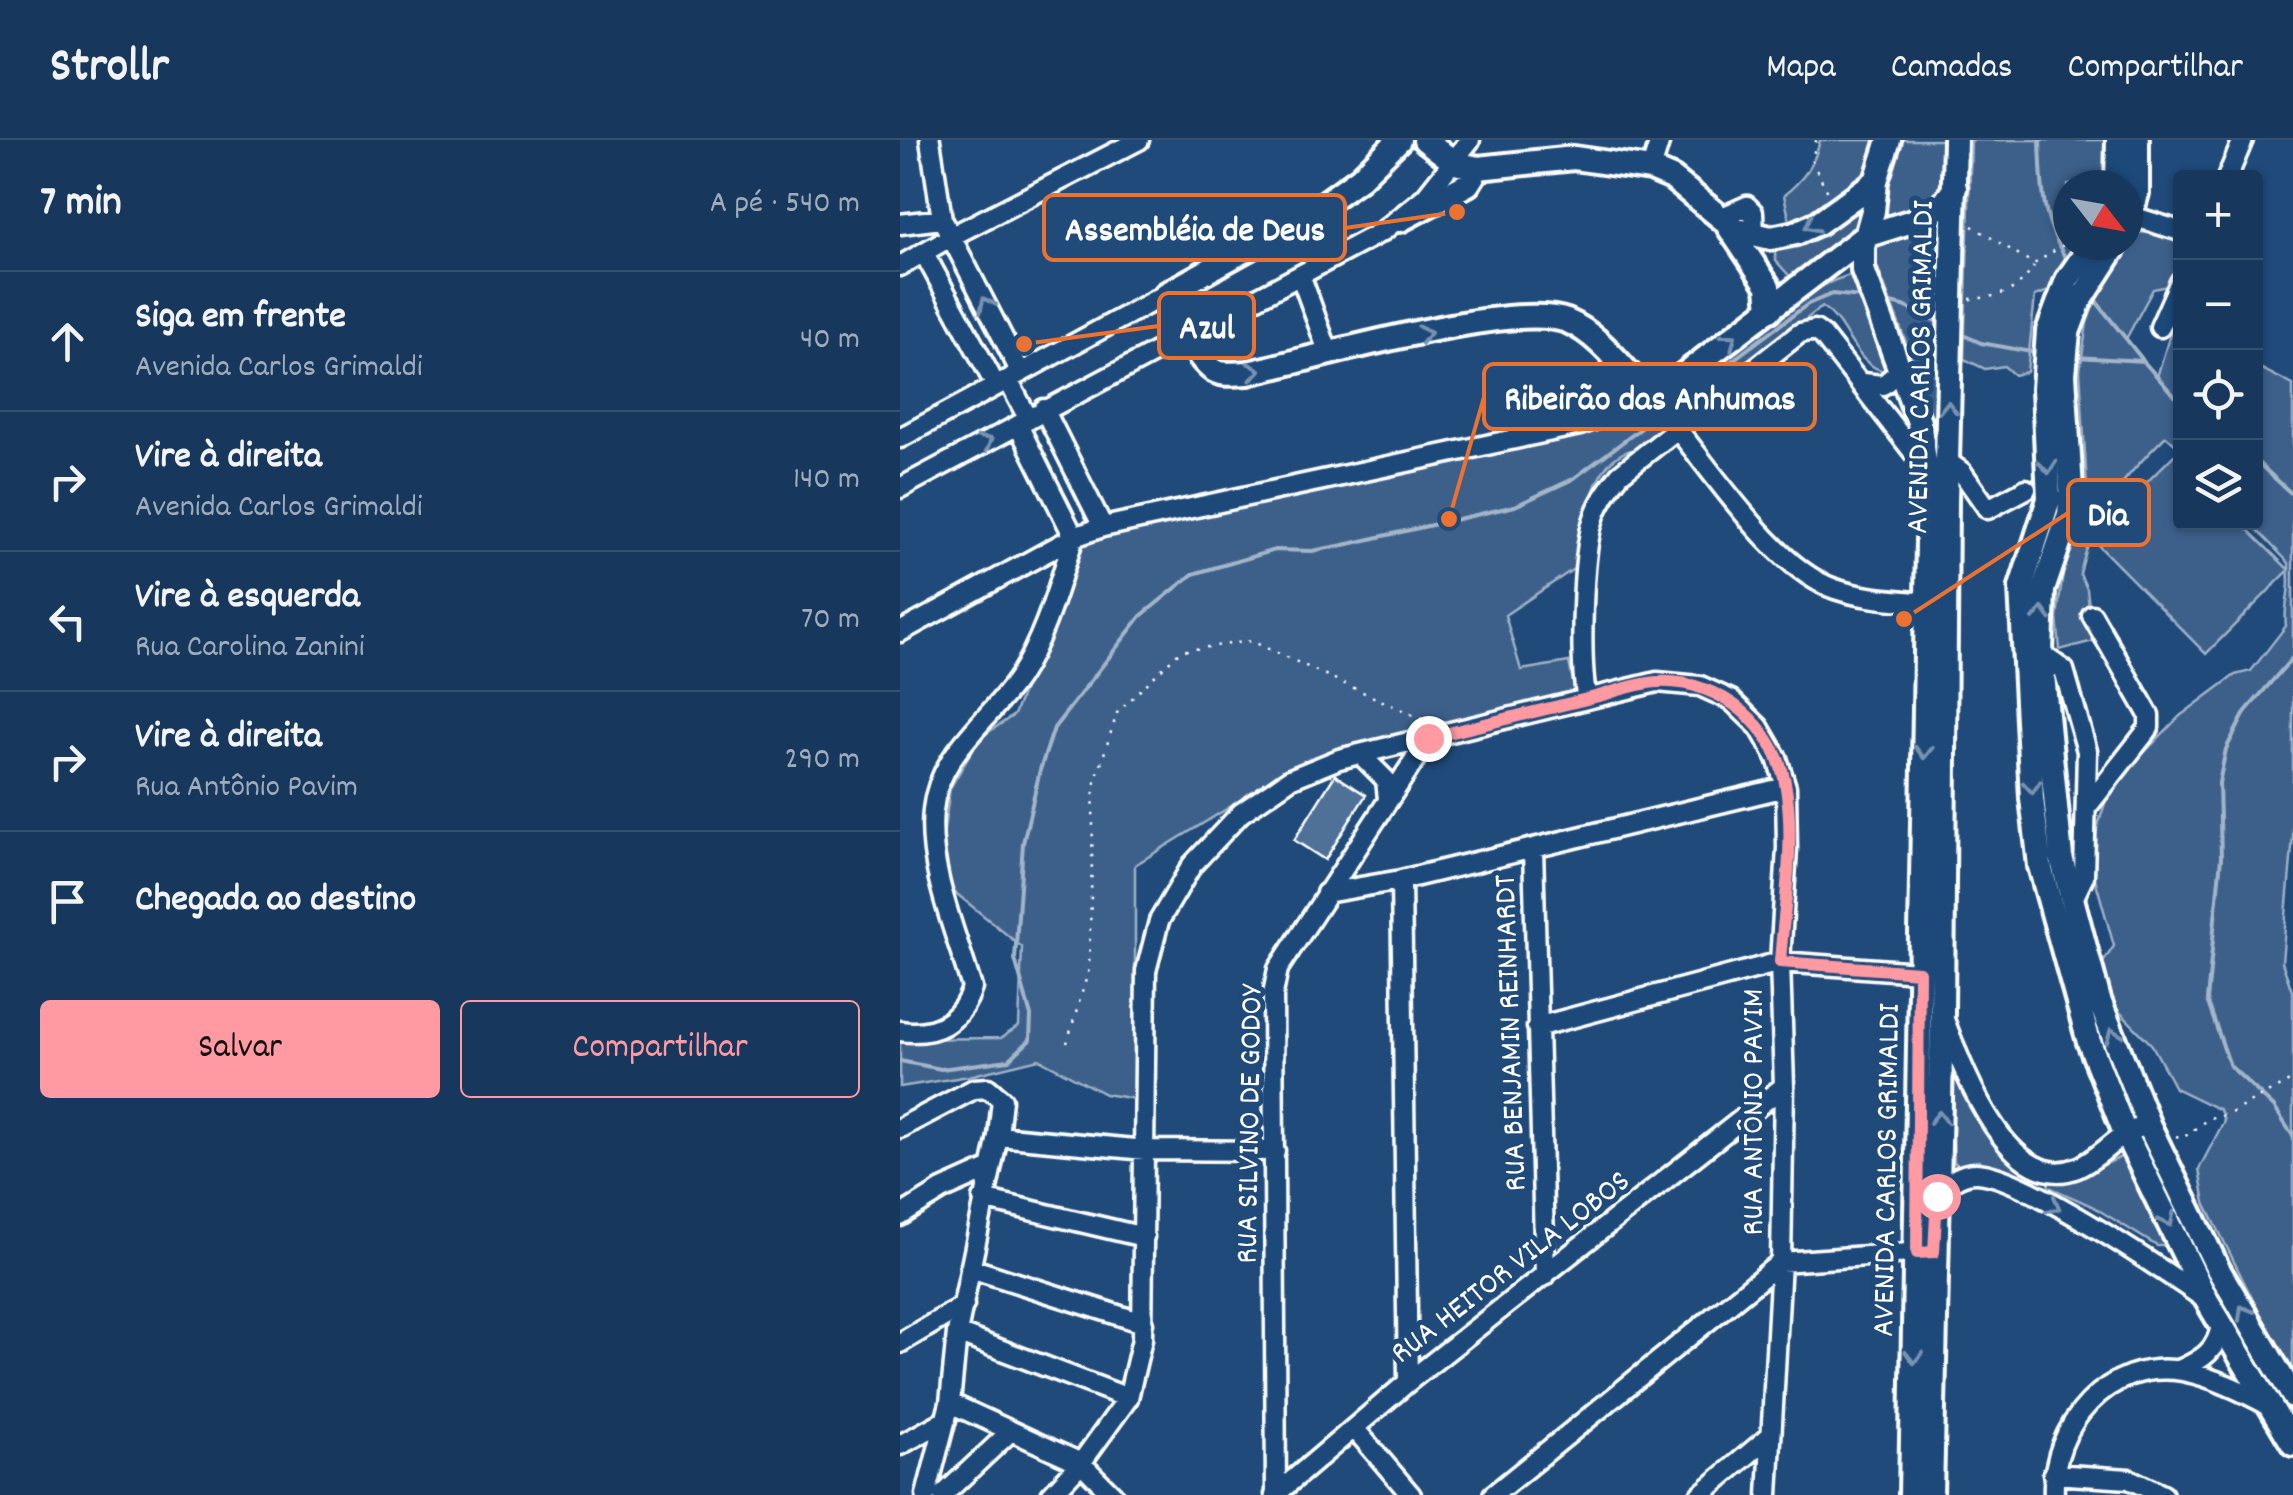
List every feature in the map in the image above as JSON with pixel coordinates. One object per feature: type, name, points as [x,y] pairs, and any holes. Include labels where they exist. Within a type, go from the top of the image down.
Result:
[{"type":"main road","points":[[1400,220],[1468,184],[1459,162],[1424,140]]},
{"type":"main road","name":"AVENIDA CARLOS GRIMALDI","points":[[1889,140],[1876,180],[1862,256],[1867,282],[1936,465],[1942,1012],[1937,1196],[1926,1252],[1911,1495]]},
{"type":"main road","name":"AVENIDA CARLOS GRIMALDI","points":[[1931,1495],[1919,972],[1928,603],[1936,465],[1949,356],[1955,140]]},
{"type":"main road","points":[[2117,170],[2118,140]]},
{"type":"main road","points":[[2136,170],[2137,140]]},
{"type":"main road","points":[[1876,180],[1837,210],[1796,233],[1771,238],[1754,236],[1723,221],[1672,178],[1651,169],[1574,158],[1459,162],[1382,152],[1310,214],[1166,294],[1187,335],[1211,369],[1220,374],[1248,372],[1491,320],[1547,316],[1566,320],[1583,330],[1652,399],[1866,236],[1925,217],[1945,202],[1955,188]]},
{"type":"main road","points":[[1723,221],[1768,286],[1770,310]]},
{"type":"main road","points":[[2093,260],[2062,290],[2063,326],[2054,372],[2049,499],[2021,587],[2032,798],[2040,866],[2089,1042],[2125,1133],[2206,1299],[2283,1401]]},
{"type":"main road","points":[[2063,326],[2101,260]]},
{"type":"main road","points":[[2054,372],[2071,490],[2068,514],[2043,590],[2041,654],[2054,813],[2072,900],[2100,1000],[2149,1126],[2283,1401],[2293,1444]]},
{"type":"street","points":[[930,140],[942,219],[1008,380]]},
{"type":"street","points":[[900,266],[1139,140]]},
{"type":"street","points":[[1459,162],[1470,140]]},
{"type":"street","points":[[1651,169],[1660,140]]},
{"type":"street","points":[[2230,170],[2243,140]]},
{"type":"street","points":[[900,224],[942,219]]},
{"type":"street","points":[[900,488],[1301,277],[1400,220]]},
{"type":"street","points":[[2143,223],[2173,230]]},
{"type":"street","points":[[924,253],[1103,527]]},
{"type":"street","points":[[1301,277],[1329,354]]},
{"type":"street","points":[[900,438],[1166,294]]},
{"type":"street","points":[[2160,327],[2173,298]]},
{"type":"street","points":[[1587,699],[1582,657],[1588,538],[1594,516],[1620,474],[1808,330],[1823,336],[1936,465],[1962,472],[1988,509],[2026,489]]},
{"type":"street","points":[[1863,384],[1882,385],[1896,374],[1899,366]]},
{"type":"street","points":[[900,632],[1074,536],[1103,527],[1580,425],[1652,399]]},
{"type":"street","points":[[910,1032],[952,1022],[962,1013],[972,988],[932,845],[932,814],[938,785],[952,757],[1017,678],[1031,653],[1074,536],[1030,417]]},
{"type":"street","points":[[1678,429],[1766,537],[1800,570],[1832,588],[1870,598],[1928,603]]},
{"type":"street","points":[[2087,807],[2149,728],[2149,714],[2092,616]]},
{"type":"street","points":[[2041,654],[2064,670],[2087,751],[2084,876],[2072,900]]},
{"type":"street","name":"RUA ANTÔNIO PAVIM","points":[[1128,1398],[1143,1323],[1146,971],[1159,921],[1192,865],[1241,813],[1290,779],[1339,759],[1656,682],[1700,686],[1731,700],[1759,727],[1777,758],[1786,787],[1787,848],[1780,962],[1784,1086],[1780,1262],[1768,1495]]},
{"type":"street","name":"RUA SILVINO DE GODOY","points":[[1276,1495],[1274,1151],[1278,968],[1428,738]]},
{"type":"street","points":[[1360,754],[1386,780],[1388,798]]},
{"type":"street","points":[[1326,893],[1401,880],[1786,787]]},
{"type":"street","name":"RUA BENJAMIN REINHARDT","points":[[1532,848],[1545,1276]]},
{"type":"street","points":[[1401,880],[1408,1382]]},
{"type":"street","points":[[1537,1027],[1780,962],[1919,972]]},
{"type":"street","points":[[1942,1012],[1982,1110],[2014,1148],[2038,1166],[2058,1174],[2078,1167],[2125,1133],[2149,1126]]},
{"type":"street","name":"RUA HEITOR VILA LOBOS","points":[[1276,1495],[1408,1382],[1784,1086]]},
{"type":"street","points":[[900,1128],[974,1089],[988,1088],[1002,1100],[957,1333],[948,1412],[926,1495]]},
{"type":"street","points":[[998,1136],[1145,1150],[1274,1151]]},
{"type":"street","points":[[2023,1188],[2038,1166]]},
{"type":"street","points":[[900,1216],[942,1190],[989,1169]]},
{"type":"street","points":[[1937,1196],[1950,1182],[1978,1173],[2023,1188],[2134,1251],[2206,1299]]},
{"type":"street","points":[[983,1199],[1144,1236]]},
{"type":"street","points":[[1493,1495],[1780,1262],[1926,1252]]},
{"type":"street","points":[[970,1268],[1143,1323]]},
{"type":"street","points":[[900,1343],[964,1304]]},
{"type":"street","points":[[2179,1370],[2209,1353],[2222,1324]]},
{"type":"street","points":[[957,1333],[1128,1398],[1081,1463],[1051,1495]]},
{"type":"street","points":[[2054,1495],[2053,1474],[2060,1443],[2079,1411],[2108,1386],[2148,1372],[2179,1370],[2283,1401]]},
{"type":"street","points":[[948,1412],[1010,1432],[1081,1463],[1112,1495]]},
{"type":"street","points":[[900,1445],[948,1412]]},
{"type":"street","points":[[1354,1428],[1411,1495]]},
{"type":"street","points":[[944,1495],[1010,1432]]},
{"type":"street","points":[[1700,1495],[1770,1436]]},
{"type":"street","points":[[2053,1474],[2129,1478],[2163,1495]]},
{"type":"path","points":[[1816,140],[1812,162],[1837,210]]},
{"type":"path","points":[[1954,222],[1970,224],[2034,264]]},
{"type":"path","points":[[1950,297],[2001,297],[2026,279],[2034,264],[2053,253]]},
{"type":"path","points":[[1068,1043],[1089,969],[1094,786],[1118,713],[1180,651],[1251,641],[1451,732]]},
{"type":"path","points":[[2149,1126],[2183,1138],[2209,1118],[2229,1114],[2293,1079]]},
{"type":"shaded area","points":[[1820,140],[1881,140],[1858,185],[1791,227],[1784,195],[1807,171]]},
{"type":"shaded area","points":[[1898,140],[1951,140],[1949,189],[1903,220],[1888,216],[1883,206]]},
{"type":"shaded area","points":[[1971,140],[2107,140],[2104,170],[2053,170],[2053,260],[2065,260],[2057,288],[2035,296],[2027,372],[2014,375],[2004,366],[1985,369],[1964,359]]},
{"type":"shaded area","points":[[1866,203],[1860,233],[1796,283],[1776,261],[1774,248],[1818,238]]},
{"type":"shaded area","points":[[1948,219],[1938,443],[1913,361],[1874,258],[1873,240]]},
{"type":"shaded area","points":[[2143,233],[2173,239],[2173,276],[2168,286],[2153,289],[2126,339],[2157,377],[2170,334],[2173,335],[2173,442],[2166,436],[2123,482],[2101,514],[2080,574],[2087,589],[2093,641],[2060,650],[2057,617],[2063,572],[2088,504],[2080,370],[2087,323],[2099,290],[2118,260],[2143,260]]},
{"type":"shaded area","points":[[1857,273],[1893,360],[1887,371],[1867,362],[1822,307],[1607,466],[1592,496],[1578,566],[1505,615],[1521,670],[1569,662],[1576,697],[1310,758],[1135,865],[1135,1099],[1105,1094],[1039,1059],[900,1087],[900,1039],[1001,1038],[1019,1026],[1022,947],[952,890],[943,837],[950,788],[980,738],[1014,715],[1081,541],[1620,423],[1676,391],[1807,295]]},
{"type":"shaded area","points":[[2263,370],[2293,385],[2293,836],[2282,962],[2293,994],[2293,1381],[2205,1203],[2199,1169],[2224,1121],[2220,1110],[2175,1088],[2152,1045],[2116,1008],[2100,967],[2114,946],[2094,875],[2097,829],[2107,797],[2180,716],[2235,675],[2251,671],[2286,626],[2288,571],[2206,654],[2091,538],[2173,456],[2173,530],[2248,530],[2289,570],[2289,563],[2257,530],[2263,530]]},
{"type":"shaded area","points":[[1951,1073],[1958,1078],[1976,1115],[2026,1167],[2018,1178],[1978,1161],[1963,1169],[1954,1162]]},
{"type":"shaded area","points":[[2127,1154],[2169,1241],[2165,1246],[2157,1246],[2092,1206],[2049,1187],[2048,1181],[2085,1174]]},
{"type":"building","points":[[1335,775],[1366,795],[1325,860],[1294,840]]},
{"type":"waterway","points":[[2040,140],[2045,204],[2053,233],[2069,264]]},
{"type":"waterway","points":[[900,1061],[941,1069],[1009,1060],[1030,1040],[1031,1016],[1015,959],[1023,843],[1054,728],[1141,616],[1193,574],[1275,550],[1312,551],[1515,506],[1573,479],[1808,304],[1832,294],[1862,297]]},
{"type":"waterway","points":[[2092,296],[2142,359]]},
{"type":"waterway","points":[[1886,302],[1942,324]]},
{"type":"waterway","points":[[1959,333],[1981,343],[2037,353]]},
{"type":"waterway","points":[[2076,357],[2143,361],[2173,394]]},
{"type":"waterway","points":[[2263,467],[2293,495]]},
{"type":"waterway","points":[[2293,657],[2246,711],[2226,749],[2219,783],[2221,858],[2207,1000],[2230,1066],[2274,1107],[2293,1136]]},
{"type":"place","name":"Assembléia de Deus","points":[[1457,212]]},
{"type":"place","name":"Azul","points":[[1024,344]]},
{"type":"place","name":"Ribeirão das Anhumas","points":[[1449,519]]},
{"type":"place","name":"Dia","points":[[1904,619]]},
{"type":"route","points":[[1428,738],[1656,682],[1700,686],[1731,700],[1759,727],[1777,758],[1786,787],[1787,848],[1780,962],[1919,972],[1917,1253],[1934,1252],[1937,1196]]}]
